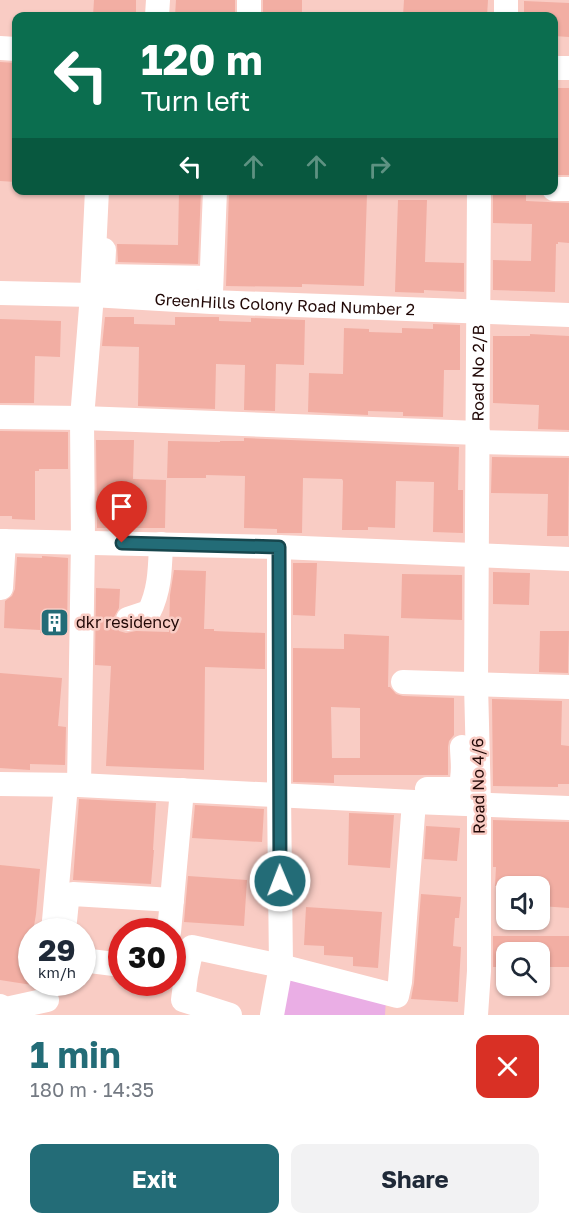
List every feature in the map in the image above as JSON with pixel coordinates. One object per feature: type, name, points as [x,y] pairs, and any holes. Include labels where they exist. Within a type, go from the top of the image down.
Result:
[{"type":"street","points":[[55,918],[72,785],[83,542],[81,418],[92,295],[97,195]]},
{"type":"street","points":[[108,195],[103,270],[105,276],[212,278]]},
{"type":"street","points":[[211,302],[215,195]]},
{"type":"street","name":"Road No 2/B","points":[[477,556],[479,195]]},
{"type":"street","name":"GreenHills Colony Road Number 2","points":[[0,293],[569,315]]},
{"type":"street","points":[[0,417],[81,418],[569,444]]},
{"type":"street","points":[[1,588],[2,541],[279,547],[569,559]]},
{"type":"street","points":[[128,619],[149,612],[155,600],[161,544]]},
{"type":"street","points":[[272,1015],[281,966],[279,547]]},
{"type":"street","name":"Road No 4/6","points":[[476,1015],[480,971],[479,804],[469,706],[477,556]]},
{"type":"street","points":[[403,682],[469,706],[569,687]]},
{"type":"street","points":[[443,796],[458,789],[461,785],[469,706]]},
{"type":"street","points":[[0,784],[72,785],[279,795],[443,796],[479,804],[569,808]]},
{"type":"street","points":[[362,786],[398,796]]},
{"type":"street","points":[[162,918],[182,790]]},
{"type":"street","points":[[230,1015],[183,1000],[192,947],[281,966],[396,1005],[400,982],[398,796]]},
{"type":"street","points":[[65,918],[70,895],[165,900]]},
{"type":"street","points":[[6,1010],[47,999]]},
{"type":"shaded area","points":[[286,975],[386,999],[385,1015],[278,1015]]},
{"type":"building","points":[[94,0],[136,0],[136,12],[93,12]]},
{"type":"building","points":[[176,0],[235,0],[235,12],[175,12]]},
{"type":"building","points":[[263,0],[302,0],[302,12],[263,12]]},
{"type":"building","points":[[404,0],[488,0],[487,12],[403,12]]},
{"type":"building","points":[[524,1],[569,3],[569,37],[558,36],[558,12],[524,12]]},
{"type":"building","points":[[0,62],[12,63],[12,182],[0,181]]},
{"type":"building","points":[[558,88],[569,88],[569,175],[558,175]]},
{"type":"building","points":[[179,195],[201,195],[198,264],[118,262],[117,244],[178,245]]},
{"type":"building","points":[[229,195],[367,195],[364,286],[302,284],[302,287],[226,286]]},
{"type":"building","points":[[493,195],[526,195],[526,201],[569,203],[569,243],[558,242],[556,244],[555,292],[493,290],[493,260],[531,261],[532,224],[493,223]]},
{"type":"building","points":[[398,200],[427,200],[425,262],[464,263],[464,292],[424,290],[424,293],[395,292]]},
{"type":"building","points":[[105,317],[134,317],[134,324],[175,325],[175,317],[219,317],[219,321],[251,322],[251,318],[305,320],[304,365],[276,364],[275,411],[244,410],[245,365],[216,364],[215,409],[138,406],[139,347],[102,346]]},
{"type":"building","points":[[0,319],[61,321],[60,357],[35,356],[34,403],[0,403]]},
{"type":"building","points":[[433,324],[460,325],[460,370],[444,370],[443,417],[403,416],[403,412],[368,411],[368,415],[308,412],[309,373],[343,374],[344,328],[369,329],[369,332],[402,333],[402,328],[433,329]]},
{"type":"building","points":[[530,334],[569,336],[569,430],[538,429],[539,405],[493,403],[493,336],[530,336]]},
{"type":"building","points":[[0,431],[68,432],[68,469],[35,471],[35,520],[0,516]]},
{"type":"building","points":[[244,438],[459,447],[458,490],[463,490],[463,533],[433,532],[434,482],[396,481],[395,528],[368,527],[368,530],[342,530],[342,479],[303,478],[302,533],[277,533],[277,529],[244,528],[245,476],[206,475],[206,478],[167,478],[168,441],[220,442],[244,441]]},
{"type":"building","points":[[96,440],[134,440],[133,479],[166,480],[165,528],[97,528]]},
{"type":"building","points":[[492,457],[569,458],[568,536],[547,536],[548,494],[491,493]]},
{"type":"building","points":[[42,556],[68,558],[67,634],[4,628],[5,601],[12,596],[15,589],[17,557],[42,558]]},
{"type":"building","points":[[293,563],[317,563],[315,616],[293,615]]},
{"type":"building","points":[[174,570],[206,571],[204,629],[265,633],[265,669],[205,667],[204,770],[106,766],[111,666],[95,665],[96,588],[120,589],[119,608],[114,617],[119,631],[126,633],[169,632],[170,595]]},
{"type":"building","points":[[493,572],[530,573],[529,605],[493,604]]},
{"type":"building","points":[[402,574],[462,575],[462,620],[401,618]]},
{"type":"building","points":[[540,631],[569,631],[568,673],[539,672]]},
{"type":"building","points":[[344,634],[389,636],[388,687],[396,694],[403,696],[454,698],[454,735],[448,747],[448,775],[334,775],[334,783],[293,782],[293,648],[344,649]],"holes":[[[331,707],[360,708],[360,758],[332,758]]]},
{"type":"building","points":[[0,673],[62,678],[58,726],[66,727],[65,765],[30,764],[30,770],[0,768]]},
{"type":"building","points":[[492,699],[562,701],[561,745],[569,746],[569,784],[558,784],[558,787],[493,786]]},
{"type":"building","points":[[79,799],[156,803],[151,884],[73,880]]},
{"type":"building","points":[[195,805],[264,809],[262,842],[192,838]]},
{"type":"building","points":[[349,813],[394,815],[390,868],[348,865]]},
{"type":"building","points":[[493,820],[569,822],[569,908],[550,907],[550,876],[496,876],[495,886],[496,867],[493,867]]},
{"type":"building","points":[[426,826],[460,828],[457,861],[424,859]]},
{"type":"building","points":[[0,865],[40,869],[35,918],[18,918],[18,983],[0,980]]},
{"type":"building","points":[[188,876],[247,880],[244,926],[186,922],[184,918]]},
{"type":"building","points":[[421,894],[461,897],[459,918],[455,918],[453,946],[461,947],[458,1002],[411,999]]},
{"type":"building","points":[[306,907],[382,912],[378,968],[353,966],[353,957],[324,955],[324,946],[304,945]]},
{"type":"building","points":[[493,936],[569,936],[569,967],[550,967],[550,942],[496,942],[496,967],[493,967]]},
{"type":"place","name":"dkr residency","points":[[55,622]]},
{"type":"route","points":[[122,543],[279,547],[280,881]]}]
